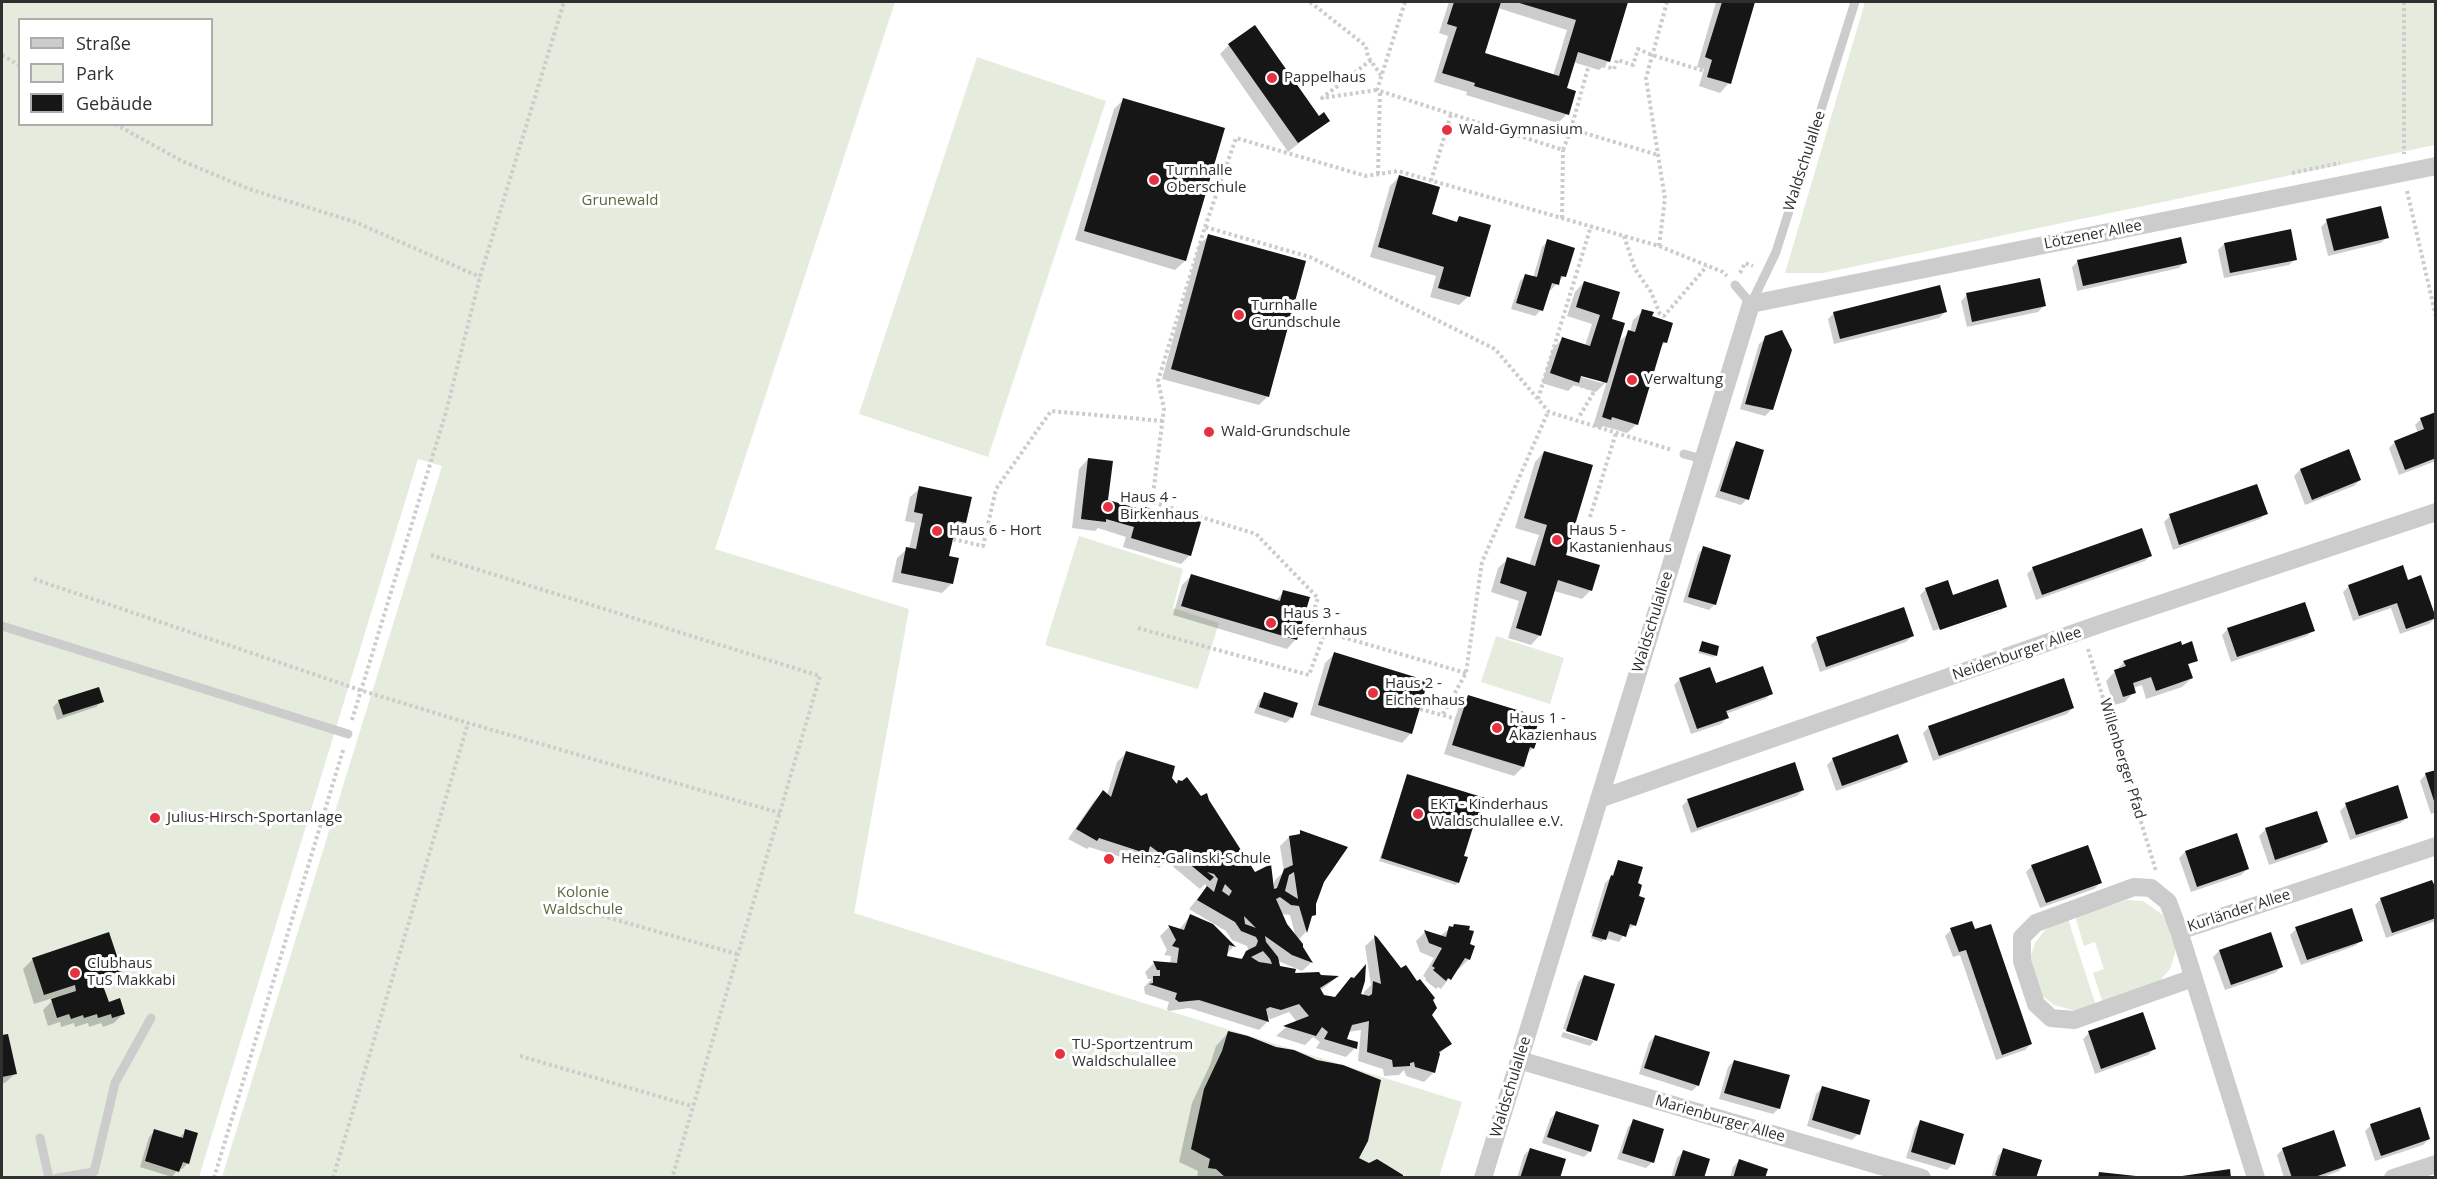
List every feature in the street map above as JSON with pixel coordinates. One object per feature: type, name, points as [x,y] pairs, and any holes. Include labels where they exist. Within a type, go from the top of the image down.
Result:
[{"type":"street","name":"Lötzener Allee","points":[[1751,304],[2436,166]]},
{"type":"street","name":"Waldschulallee","points":[[1483,1178],[1599,800],[1693,457],[1751,304]]},
{"type":"street","name":"Neidenburger Allee","points":[[1599,800],[2082,631],[2436,512]]},
{"type":"street","name":"Kurländer Allee","points":[[2151,888],[2168,902],[2179,931],[2436,846]]},
{"type":"street","points":[[2151,888],[2134,887],[2036,923],[2022,937],[2022,961],[2036,1004],[2051,1018],[2074,1020],[2193,978]]},
{"type":"street","points":[[2179,931],[2256,1178]]},
{"type":"street","name":"Marienburger Allee","points":[[1519,1060],[1922,1178]]},
{"type":"street","points":[[2393,1178],[2436,1164]]},
{"type":"lane","name":"Waldschulallee","points":[[1751,304],[1776,252],[1856,2]]},
{"type":"lane","points":[[1735,285],[1751,304]]},
{"type":"lane","points":[[2,626],[348,734]]},
{"type":"lane","points":[[57,1178],[94,1172],[115,1083],[151,1018]]},
{"type":"lane","points":[[40,1138],[49,1178]]},
{"type":"path","points":[[214,1178],[446,412],[480,277],[564,2]]},
{"type":"path","points":[[1310,2],[1366,46],[1371,60],[1382,75]]},
{"type":"path","points":[[1378,174],[1378,91],[1405,2]]},
{"type":"path","points":[[1659,246],[1665,199],[1646,78],[1667,2]]},
{"type":"path","points":[[2404,2],[2403,173],[2436,317]]},
{"type":"path","points":[[1562,218],[1563,150],[1590,61],[1614,69],[1617,60],[1633,65],[1638,49],[1652,56],[1704,71]]},
{"type":"path","points":[[2,55],[18,65]]},
{"type":"path","points":[[1371,60],[1322,98],[1378,91],[1563,150]]},
{"type":"path","points":[[1431,181],[1451,114]]},
{"type":"path","points":[[119,126],[182,161],[249,189],[355,222],[480,277]]},
{"type":"path","points":[[1570,129],[1658,155]]},
{"type":"path","points":[[1466,673],[1325,632],[1310,622],[1318,598],[1256,534],[1152,502],[1164,409],[1158,381],[1205,226],[1236,138],[1366,176],[1398,171],[1659,246],[1724,272],[1735,285]]},
{"type":"path","points":[[1205,226],[1310,257],[1495,350],[1549,412],[1693,457]]},
{"type":"path","points":[[1538,400],[1591,226]]},
{"type":"path","points":[[1624,236],[1635,268],[1651,292],[1660,314],[1664,316],[1707,266]]},
{"type":"path","points":[[1546,375],[1595,390],[1579,417]]},
{"type":"path","points":[[953,539],[983,546],[996,489],[1051,411],[1163,421]]},
{"type":"path","points":[[1443,714],[1466,673],[1482,562],[1549,412]]},
{"type":"path","points":[[1590,517],[1616,433]]},
{"type":"path","points":[[431,555],[820,676],[672,1178]]},
{"type":"path","points":[[34,579],[360,690],[780,813]]},
{"type":"path","points":[[1138,628],[1309,675],[1325,632]]},
{"type":"path","name":"Willenberger Pfad","points":[[2082,631],[2156,869],[2151,888]]},
{"type":"path","points":[[1420,709],[1460,720]]},
{"type":"path","points":[[333,1178],[468,723]]},
{"type":"path","points":[[567,906],[738,954]]},
{"type":"path","points":[[520,1056],[693,1106]]},
{"type":"green space","points":[[2,2],[895,2],[715,549],[909,609],[854,913],[1462,1102],[1439,1177],[222,1177],[442,466],[418,459],[199,1177],[2,1178]]},
{"type":"green space","points":[[1865,2],[2435,2],[2435,145],[1823,273],[1785,273]]},
{"type":"green space","points":[[977,57],[1106,101],[988,457],[859,414]]},
{"type":"green space","points":[[1079,536],[1183,569],[1173,608],[1219,623],[1198,689],[1045,645]]},
{"type":"green space","points":[[1496,636],[1564,658],[1550,704],[1481,682]]},
{"type":"green space","points":[[2127,900],[2143,901],[2163,915],[2176,945],[2175,954],[2170,969],[2158,983],[2103,1003],[2093,973],[2104,969],[2095,942],[2084,946],[2075,916]]},
{"type":"green space","points":[[2068,919],[2096,1006],[2076,1011],[2054,1005],[2040,994],[2030,958],[2035,943],[2045,930]]},
{"type":"building","points":[[1454,2],[1501,2],[1485,53],[1559,76],[1576,20],[1516,2],[1628,2],[1610,62],[1578,52],[1567,88],[1576,91],[1569,115],[1474,86],[1475,83],[1442,73],[1457,27],[1447,24]]},
{"type":"building","points":[[1722,2],[1755,2],[1731,84],[1707,77],[1712,60],[1705,57]]},
{"type":"building","name":"Pappelhaus","points":[[1255,25],[1319,116],[1324,112],[1330,121],[1298,143],[1228,44]]},
{"type":"building","name":"Turnhalle Oberschule","points":[[1123,98],[1225,128],[1186,261],[1084,231]]},
{"type":"building","points":[[1399,175],[1440,187],[1432,214],[1457,222],[1459,216],[1491,225],[1470,297],[1438,288],[1444,267],[1378,247]]},
{"type":"building","points":[[2381,206],[2389,238],[2334,251],[2326,219]]},
{"type":"building","points":[[2291,229],[2297,260],[2230,273],[2224,243]]},
{"type":"building","name":"Turnhalle Grundschule","points":[[1208,234],[1306,261],[1269,397],[1171,369]]},
{"type":"building","points":[[2181,237],[2187,263],[2083,286],[2077,260]]},
{"type":"building","points":[[1547,239],[1575,248],[1566,277],[1561,276],[1559,285],[1552,283],[1543,311],[1516,303],[1525,274],[1537,277]]},
{"type":"building","points":[[2040,278],[2046,306],[1972,322],[1966,293]]},
{"type":"building","points":[[1584,281],[1620,292],[1612,319],[1625,323],[1607,383],[1581,376],[1579,383],[1550,373],[1562,337],[1590,346],[1600,315],[1576,307]]},
{"type":"building","points":[[1940,285],[1947,312],[1840,339],[1833,312]]},
{"type":"building","name":"Verwaltung","points":[[1642,309],[1654,312],[1652,316],[1673,323],[1667,343],[1663,342],[1638,425],[1612,417],[1611,420],[1602,417],[1628,330],[1635,332]]},
{"type":"building","points":[[1782,330],[1792,350],[1773,410],[1745,404],[1765,336]]},
{"type":"building","points":[[2436,412],[2436,458],[2405,470],[2394,441],[2424,429],[2420,418]]},
{"type":"building","points":[[1736,441],[1764,450],[1749,500],[1720,491]]},
{"type":"building","points":[[2349,449],[2361,480],[2312,500],[2300,469]]},
{"type":"building","name":"Haus 5 - Kastanienhaus","points":[[1544,451],[1593,465],[1566,555],[1600,565],[1592,591],[1558,580],[1541,636],[1516,628],[1527,592],[1500,583],[1507,557],[1535,566],[1547,525],[1524,518]]},
{"type":"building","name":"Haus 4 - Birkenhaus","points":[[1088,458],[1113,461],[1108,500],[1201,522],[1191,556],[1131,538],[1134,527],[1106,519],[1106,522],[1081,519]]},
{"type":"building","points":[[2257,484],[2268,514],[2179,545],[2169,514]]},
{"type":"building","name":"Haus 6 - Hort","points":[[919,486],[972,497],[966,523],[957,521],[949,556],[959,558],[953,584],[901,573],[906,547],[916,549],[923,514],[914,512]]},
{"type":"building","points":[[2142,528],[2152,556],[2042,595],[2032,567]]},
{"type":"building","points":[[1703,546],[1731,555],[1716,605],[1688,597]]},
{"type":"building","points":[[2403,565],[2408,580],[2421,575],[2436,618],[2406,629],[2397,603],[2359,616],[2348,585]]},
{"type":"building","name":"Haus 3 - Kiefernhaus","points":[[1191,574],[1280,601],[1283,590],[1310,597],[1297,640],[1181,606]]},
{"type":"building","points":[[1998,579],[2007,607],[1940,630],[1925,588],[1948,580],[1953,595]]},
{"type":"building","points":[[2305,602],[2315,631],[2237,657],[2227,628]]},
{"type":"building","points":[[1904,607],[1914,636],[1826,667],[1816,637]]},
{"type":"building","points":[[1702,641],[1719,646],[1717,656],[1699,651]]},
{"type":"building","points":[[2181,641],[2182,645],[2192,641],[2198,661],[2188,664],[2193,678],[2156,691],[2151,677],[2133,683],[2136,693],[2123,697],[2114,670],[2126,666],[2123,661]]},
{"type":"building","name":"Haus 2 - Eichenhaus","points":[[1334,652],[1428,681],[1412,734],[1318,705]]},
{"type":"building","points":[[1763,666],[1773,694],[1726,711],[1729,718],[1697,729],[1679,678],[1710,667],[1716,683]]},
{"type":"building","points":[[2064,678],[2074,708],[1939,756],[1928,726]]},
{"type":"building","points":[[99,687],[104,702],[63,715],[58,700]]},
{"type":"building","points":[[1264,692],[1298,703],[1293,718],[1259,707]]},
{"type":"building","name":"Haus 1 - Akazienhaus","points":[[1468,695],[1540,717],[1534,737],[1538,738],[1534,749],[1530,747],[1524,767],[1452,745]]},
{"type":"building","points":[[1898,734],[1908,762],[1842,786],[1832,758]]},
{"type":"building","points":[[1126,751],[1175,766],[1172,778],[1177,784],[1178,780],[1182,781],[1187,777],[1201,796],[1207,793],[1209,800],[1255,872],[1271,864],[1274,889],[1277,888],[1284,869],[1293,865],[1289,836],[1300,834],[1300,830],[1348,847],[1324,882],[1316,904],[1316,915],[1312,916],[1307,933],[1299,906],[1291,905],[1280,897],[1276,899],[1287,924],[1303,944],[1313,963],[1292,955],[1265,936],[1266,942],[1278,957],[1280,966],[1296,969],[1295,973],[1319,972],[1321,975],[1339,976],[1320,988],[1324,995],[1335,997],[1351,977],[1354,978],[1366,964],[1365,981],[1361,994],[1369,996],[1372,994],[1373,981],[1381,984],[1374,935],[1377,937],[1401,968],[1406,965],[1417,981],[1420,979],[1435,998],[1433,1000],[1437,1008],[1432,1015],[1452,1044],[1439,1052],[1435,1073],[1415,1067],[1414,1062],[1410,1063],[1410,1066],[1393,1067],[1392,1060],[1367,1052],[1369,1021],[1352,1025],[1347,1039],[1358,1042],[1357,1049],[1324,1039],[1328,1032],[1322,1027],[1316,1036],[1283,1026],[1309,1016],[1299,1004],[1281,1010],[1270,1007],[1266,1009],[1269,1022],[1199,1000],[1179,1002],[1175,999],[1177,993],[1149,984],[1153,983],[1153,976],[1160,976],[1160,970],[1157,970],[1153,961],[1177,963],[1179,948],[1172,946],[1176,940],[1168,925],[1184,930],[1190,914],[1213,924],[1236,947],[1229,945],[1227,956],[1242,959],[1246,951],[1256,946],[1258,941],[1256,937],[1241,931],[1235,922],[1197,900],[1207,886],[1214,892],[1218,879],[1214,874],[1207,872],[1214,877],[1210,881],[1175,852],[1169,860],[1150,846],[1148,854],[1099,838],[1097,841],[1076,829],[1103,790],[1111,797]],"holes":[[[1294,872],[1298,899],[1285,891],[1289,875]],[[1225,884],[1232,891],[1229,896],[1222,891]],[[1244,916],[1256,928],[1245,924]],[[1263,951],[1272,964],[1259,962],[1251,957]]]},
{"type":"building","points":[[1795,762],[1804,790],[1697,828],[1687,799]]},
{"type":"building","points":[[2436,770],[2436,804],[2435,804],[2425,773]]},
{"type":"building","points":[[1407,774],[1485,798],[1464,856],[1468,857],[1459,883],[1381,858]]},
{"type":"building","points":[[2398,785],[2408,818],[2356,835],[2345,803]]},
{"type":"building","points":[[2317,811],[2328,842],[2275,860],[2265,828]]},
{"type":"building","points":[[2237,833],[2249,869],[2197,887],[2185,851]]},
{"type":"building","points":[[2088,845],[2102,883],[2046,903],[2031,865]]},
{"type":"building","points":[[1618,860],[1643,867],[1638,883],[1642,885],[1639,896],[1645,898],[1636,926],[1630,924],[1626,937],[1609,931],[1606,940],[1592,936]]},
{"type":"building","points":[[2432,880],[2436,889],[2436,918],[2392,933],[2380,898]]},
{"type":"building","points":[[2352,908],[2363,941],[2307,960],[2295,927]]},
{"type":"building","points":[[1972,921],[1975,929],[1991,924],[2032,1044],[2002,1055],[1966,950],[1959,952],[1950,928]]},
{"type":"building","points":[[1454,924],[1470,926],[1469,930],[1474,931],[1470,944],[1475,946],[1470,960],[1465,958],[1451,980],[1448,978],[1446,981],[1433,970],[1435,968],[1432,966],[1442,948],[1429,943],[1424,930],[1446,937],[1449,926],[1453,927]]},
{"type":"building","name":"Clubhaus TuS Makkabi","points":[[109,932],[122,971],[87,980],[90,987],[102,983],[109,1002],[120,998],[125,1014],[112,1018],[111,1014],[98,1018],[97,1014],[84,1018],[83,1015],[71,1019],[69,1014],[57,1018],[51,999],[76,991],[75,985],[44,995],[32,958]]},
{"type":"building","points":[[2271,932],[2283,967],[2231,985],[2219,950]]},
{"type":"building","points":[[1584,975],[1615,984],[1597,1041],[1566,1031]]},
{"type":"building","points":[[2143,1012],[2156,1049],[2101,1069],[2088,1031]]},
{"type":"building","points":[[1228,1031],[1276,1047],[1294,1050],[1317,1060],[1343,1065],[1381,1080],[1368,1141],[1359,1158],[1369,1163],[1377,1159],[1403,1175],[1403,1178],[1226,1178],[1216,1169],[1208,1168],[1210,1159],[1191,1149],[1204,1089],[1222,1051]]},
{"type":"building","points":[[8,1034],[17,1074],[2,1077],[2,1035]]},
{"type":"building","points":[[1655,1035],[1710,1052],[1699,1086],[1644,1068]]},
{"type":"building","points":[[1734,1060],[1790,1075],[1780,1109],[1724,1093]]},
{"type":"building","points":[[1822,1086],[1870,1100],[1860,1135],[1812,1120]]},
{"type":"building","points":[[2420,1107],[2430,1139],[2381,1156],[2370,1124]]},
{"type":"building","points":[[1556,1111],[1599,1125],[1591,1152],[1547,1137]]},
{"type":"building","points":[[1633,1119],[1664,1129],[1654,1163],[1622,1153]]},
{"type":"building","points":[[1920,1120],[1964,1134],[1955,1165],[1911,1152]]},
{"type":"building","points":[[154,1129],[183,1138],[185,1129],[198,1133],[189,1164],[183,1162],[179,1172],[145,1161]]},
{"type":"building","points":[[2334,1130],[2346,1166],[2312,1178],[2292,1178],[2282,1148]]},
{"type":"building","points":[[1530,1148],[1566,1159],[1560,1178],[1520,1178]]},
{"type":"building","points":[[2003,1148],[2042,1160],[2036,1178],[2002,1178],[1995,1175]]},
{"type":"building","points":[[1683,1150],[1710,1159],[1704,1178],[1674,1178]]},
{"type":"building","points":[[1739,1159],[1768,1169],[1765,1178],[1733,1178]]},
{"type":"building","points":[[2230,1169],[2231,1178],[2182,1178],[2182,1176]]},
{"type":"building","points":[[2099,1172],[2136,1176],[2136,1178],[2098,1178]]},
{"type":"place","name":"Pappelhaus","points":[[1272,78]]},
{"type":"place","name":"Wald-Gymnasium","points":[[1447,130]]},
{"type":"place","name":"Turnhalle Oberschule","points":[[1154,180]]},
{"type":"place","name":"Turnhalle Grundschule","points":[[1239,315]]},
{"type":"place","name":"Verwaltung","points":[[1632,380]]},
{"type":"place","name":"Wald-Grundschule","points":[[1209,432]]},
{"type":"place","name":"Haus 4 - Birkenhaus","points":[[1108,507]]},
{"type":"place","name":"Haus 6 - Hort","points":[[937,531]]},
{"type":"place","name":"Haus 5 - Kastanienhaus","points":[[1557,540]]},
{"type":"place","name":"Haus 3 - Kiefernhaus","points":[[1271,623]]},
{"type":"place","name":"Haus 2 - Eichenhaus","points":[[1373,693]]},
{"type":"place","name":"Haus 1 - Akazienhaus","points":[[1497,728]]},
{"type":"place","name":"EKT - Kinderhaus Waldschulallee e.V.","points":[[1418,814]]},
{"type":"place","name":"Julius-Hirsch-Sportanlage","points":[[155,818]]},
{"type":"place","name":"Heinz-Galinski-Schule","points":[[1109,859]]},
{"type":"place","name":"Clubhaus TuS Makkabi","points":[[75,973]]},
{"type":"place","name":"TU-Sportzentrum Waldschulallee","points":[[1060,1054]]},
{"type":"park label","name":"Grunewald","points":[[620,201]]},
{"type":"park label","name":"Kolonie Waldschule","points":[[583,902]]}]
